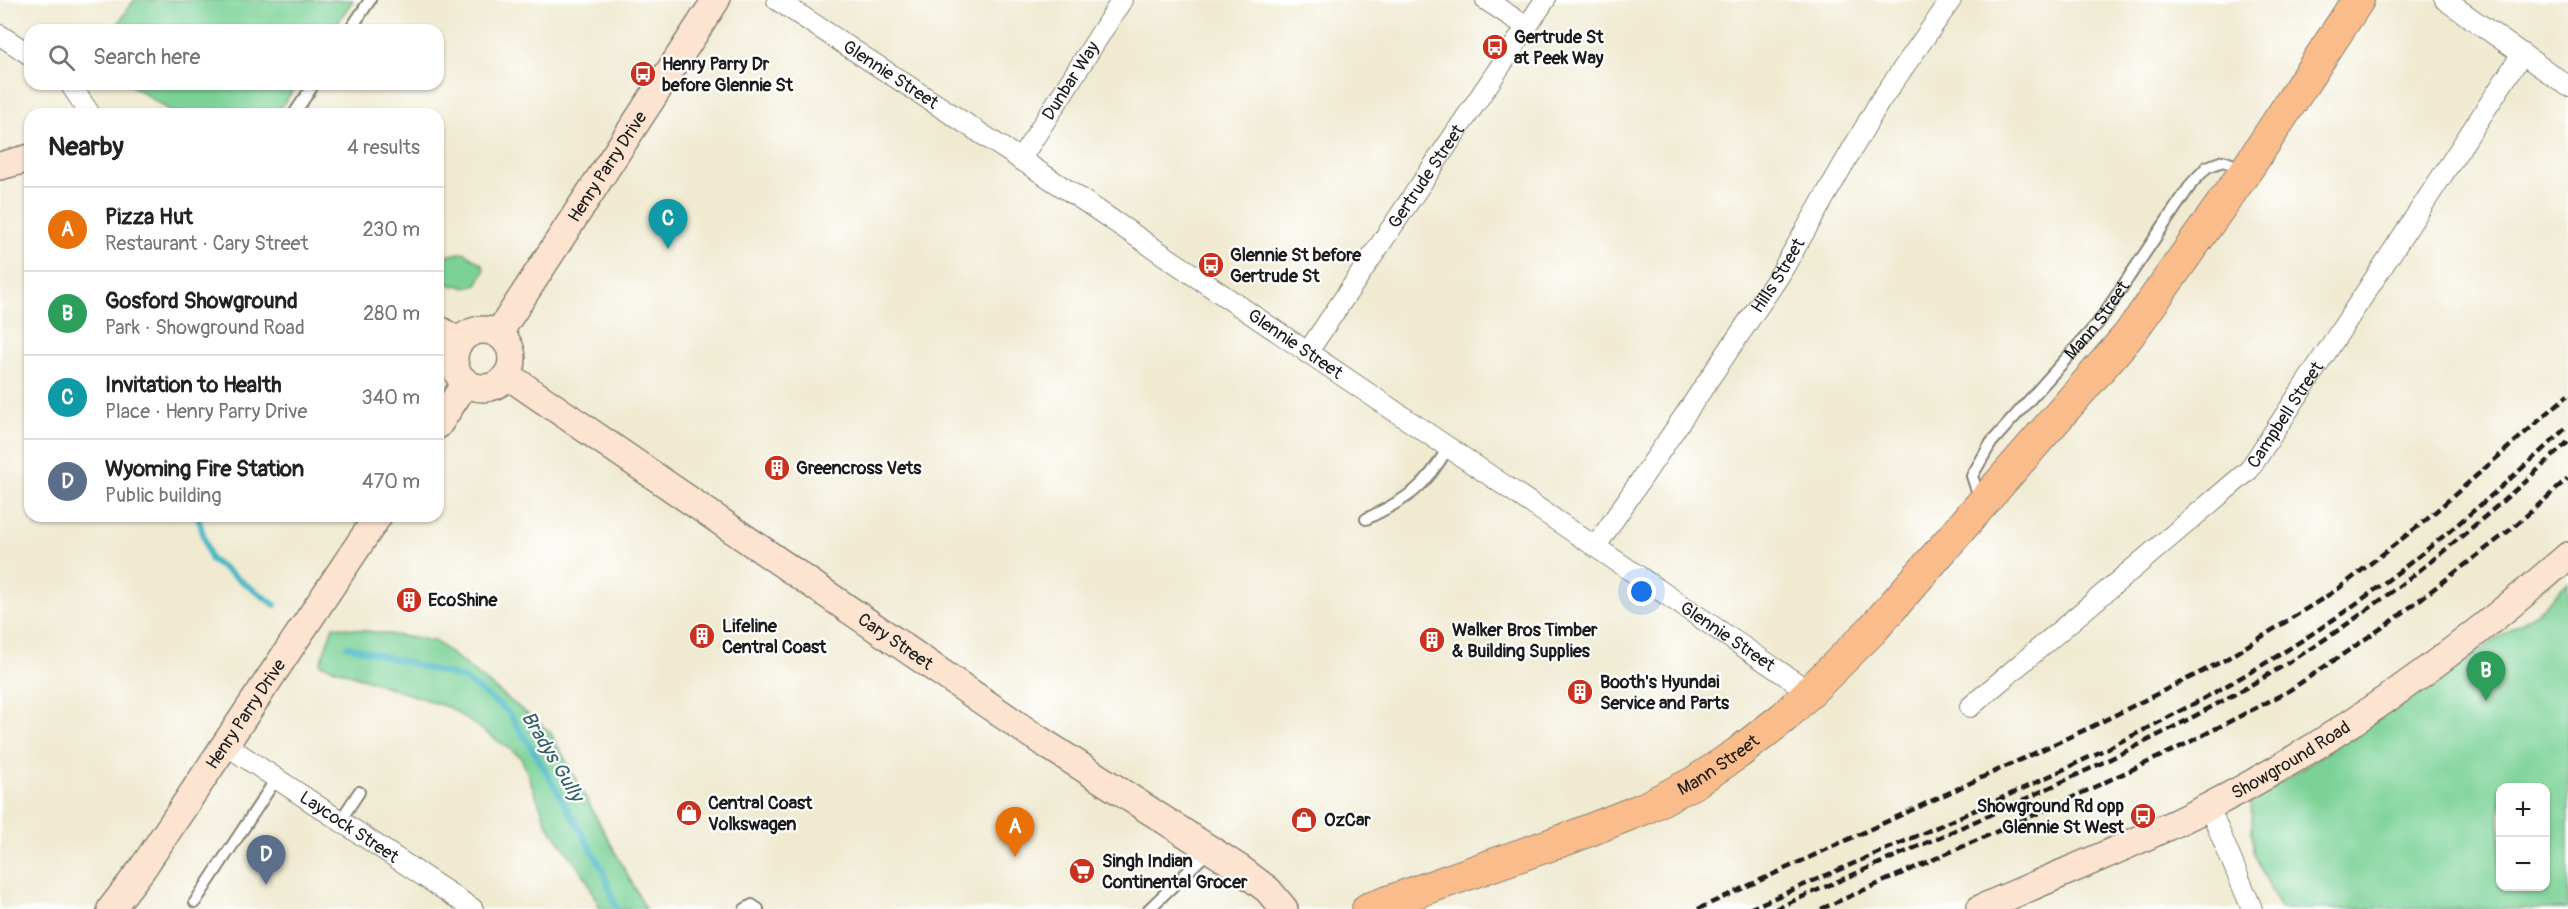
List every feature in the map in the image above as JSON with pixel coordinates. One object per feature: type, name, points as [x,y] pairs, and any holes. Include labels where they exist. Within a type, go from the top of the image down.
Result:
[{"type":"main road","name":"Mann Street","points":[[1368,909],[1572,837],[1646,808],[1695,782],[1785,717],[1872,630],[2128,336],[2247,170],[2358,0]]},
{"type":"street","name":"Henry Parry Drive","points":[[498,334],[716,0]]},
{"type":"street","name":"Glennie Street","points":[[777,0],[1020,160],[1810,692]]},
{"type":"street","name":"Dunbar Way","points":[[1020,160],[1122,0]]},
{"type":"street","points":[[1486,0],[1527,27]]},
{"type":"street","name":"Gertrude Street","points":[[1307,353],[1545,0]]},
{"type":"street","name":"Hills Street","points":[[1596,546],[1779,276],[1881,100],[1951,0]]},
{"type":"street","points":[[2445,0],[2568,86]]},
{"type":"street","points":[[0,34],[24,51]]},
{"type":"street","name":"Campbell Street","points":[[1970,707],[2249,470],[2522,54]]},
{"type":"street","points":[[74,90],[86,108]]},
{"type":"street","points":[[0,166],[24,160]]},
{"type":"street","points":[[482,330],[498,334],[510,348],[512,358],[507,375],[492,386],[474,386],[466,382],[460,376],[448,336],[482,330]]},
{"type":"street","name":"Cary Street","points":[[507,375],[1032,735],[1211,850],[1268,890],[1284,909]]},
{"type":"street","points":[[444,416],[466,382]]},
{"type":"street","name":"Henry Parry Drive","points":[[111,909],[142,869],[374,522]]},
{"type":"street","name":"Showground Road","points":[[1980,909],[2209,807],[2286,762],[2381,702],[2481,629],[2568,556]]},
{"type":"street","name":"Laycock Street","points":[[226,745],[473,909]]},
{"type":"street","points":[[2209,807],[2252,909]]},
{"type":"lane","points":[[354,24],[370,0]]},
{"type":"lane","points":[[298,108],[310,90]]},
{"type":"lane","points":[[1366,519],[1406,499],[1435,471],[1448,447]]},
{"type":"lane","points":[[195,902],[276,779]]},
{"type":"lane","points":[[340,820],[359,792]]},
{"type":"lane","points":[[1149,909],[1211,850]]},
{"type":"lane","points":[[745,909],[752,905],[758,909]]},
{"type":"green space","points":[[134,0],[353,0],[337,24],[118,24]]},
{"type":"green space","points":[[138,90],[293,90],[281,108],[166,108]]},
{"type":"green space","points":[[464,252],[483,265],[484,271],[477,285],[465,288],[444,282],[444,261],[447,256]]},
{"type":"green space","points":[[2568,582],[2568,909],[2280,909],[2253,852],[2251,802],[2535,614]]},
{"type":"green space","points":[[333,626],[435,641],[550,732],[646,909],[600,909],[586,878],[547,824],[521,757],[450,708],[320,664]]},
{"type":"waterway","name":"Bradys Gully","points":[[200,522],[210,559],[275,605]]},
{"type":"waterway","name":"Bradys Gully","points":[[347,646],[463,678],[507,711],[532,748],[602,868],[617,909]]},
{"type":"railway","points":[[1698,909],[2091,727],[2223,661],[2338,589],[2426,520],[2568,395]]},
{"type":"railway","points":[[1749,909],[2082,761],[2211,694],[2274,658],[2314,633],[2427,550],[2568,426]]},
{"type":"railway","points":[[1775,909],[2097,765],[2160,734],[2283,666],[2359,616],[2431,561],[2501,503],[2568,442]]},
{"type":"railway","points":[[1821,909],[2041,812],[2176,749],[2287,692],[2392,621],[2510,530],[2568,479]]},
{"type":"place","name":"Gertrude St at Peek Way","points":[[1495,47]]},
{"type":"place","name":"Henry Parry Dr before Glennie St","points":[[643,74]]},
{"type":"place","name":"Invitation to Health","points":[[668,249]]},
{"type":"place","name":"Glennie St before Gertrude St","points":[[1211,265]]},
{"type":"place","name":"Greencross Vets","points":[[777,468]]},
{"type":"place","name":"EcoShine","points":[[409,600]]},
{"type":"place","name":"Lifeline Central Coast","points":[[702,636]]},
{"type":"place","name":"Walker Bros Timber & Building Supplies","points":[[1432,640]]},
{"type":"place","name":"Booth's Hyundai Service and Parts","points":[[1580,692]]},
{"type":"place","name":"Gosford Showground","points":[[2486,701]]},
{"type":"place","name":"Central Coast Volkswagen","points":[[689,813]]},
{"type":"place","name":"Showground Rd opp Glennie St West","points":[[2143,816]]},
{"type":"place","name":"OzCar","points":[[1304,820]]},
{"type":"place","name":"Pizza Hut","points":[[1015,857]]},
{"type":"place","name":"Singh Indian Continental Grocer","points":[[1082,871]]},
{"type":"place","name":"Wyoming Fire Station","points":[[266,885]]}]
